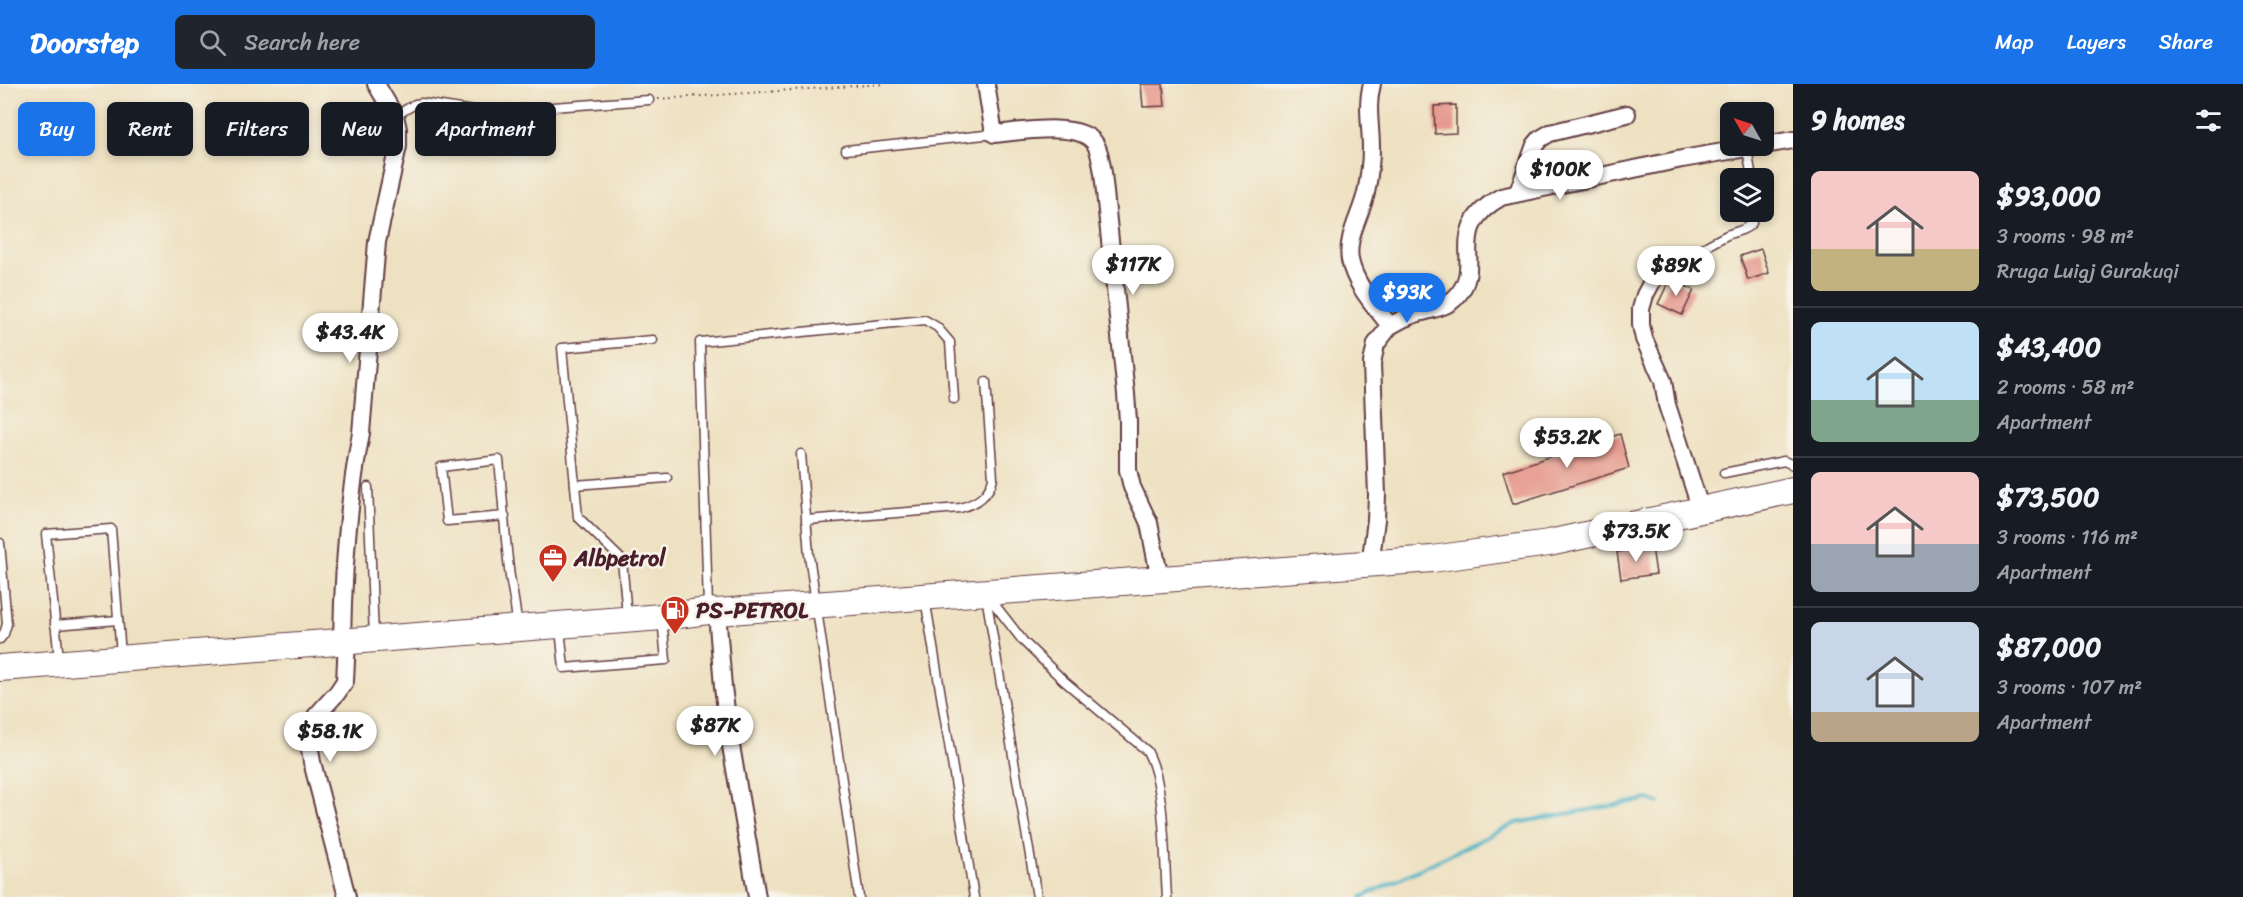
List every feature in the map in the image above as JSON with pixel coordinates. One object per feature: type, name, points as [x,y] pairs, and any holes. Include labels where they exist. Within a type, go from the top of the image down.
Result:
[{"type":"main road","points":[[0,668],[713,611],[1370,565],[1549,543],[1793,490]]},
{"type":"street","points":[[376,84],[387,102]]},
{"type":"street","points":[[986,84],[994,134],[1062,129],[1075,131],[1094,141],[1099,152],[1126,394],[1128,470],[1132,487],[1149,523],[1160,580]]},
{"type":"street","points":[[1372,84],[1368,117],[1371,146],[1370,171],[1360,217],[1349,246],[1350,259],[1356,276],[1390,326]]},
{"type":"street","points":[[1518,192],[1535,145],[1540,139],[1550,133],[1627,114]]},
{"type":"street","points":[[1774,144],[1793,140]]},
{"type":"street","points":[[1370,565],[1377,495],[1372,363],[1376,344],[1390,326],[1402,318],[1448,304],[1457,296],[1467,272],[1468,239],[1471,225],[1477,215],[1494,201],[1518,192],[1720,152]]},
{"type":"street","points":[[347,897],[312,762],[308,737],[312,723],[345,681],[345,547],[364,399],[377,242],[396,156]]},
{"type":"street","points":[[1654,278],[1641,309],[1642,332],[1663,381],[1666,405],[1701,510]]},
{"type":"street","points":[[713,611],[730,740],[757,897]]},
{"type":"lane","points":[[403,111],[422,103],[467,110],[499,111],[649,100]]},
{"type":"lane","points":[[846,150],[994,134]]},
{"type":"lane","points":[[1654,278],[1691,254],[1730,234],[1748,228],[1752,222]]},
{"type":"lane","points":[[713,611],[700,342],[925,320],[937,327],[950,342],[954,399]]},
{"type":"lane","points":[[627,619],[622,560],[578,517],[562,348],[652,340]]},
{"type":"lane","points":[[806,520],[960,507],[983,498],[990,489],[993,478],[986,382]]},
{"type":"lane","points":[[801,454],[816,605],[860,897]]},
{"type":"lane","points":[[504,516],[447,521],[441,467],[499,460],[517,627]]},
{"type":"lane","points":[[1724,473],[1784,461],[1793,465]]},
{"type":"lane","points":[[575,486],[667,478]]},
{"type":"lane","points":[[368,487],[374,638]]},
{"type":"lane","points":[[59,663],[46,534],[111,529],[121,658]]},
{"type":"lane","points":[[0,543],[7,624],[0,639]]},
{"type":"lane","points":[[986,593],[1037,897]]},
{"type":"lane","points":[[986,593],[1023,641],[1063,680],[1147,751],[1154,763],[1158,782],[1167,897]]},
{"type":"lane","points":[[925,597],[974,897]]},
{"type":"lane","points":[[560,624],[564,669],[666,660],[662,616]]},
{"type":"lane","points":[[55,625],[118,620]]},
{"type":"path","points":[[649,100],[883,84]]},
{"type":"building","points":[[1141,84],[1163,84],[1165,106],[1143,107]]},
{"type":"building","points":[[1456,105],[1456,133],[1435,134],[1434,106]]},
{"type":"building","points":[[1761,249],[1769,273],[1748,280],[1740,256]]},
{"type":"building","points":[[1670,279],[1694,290],[1682,315],[1658,304]]},
{"type":"building","points":[[1620,434],[1629,468],[1513,504],[1503,472]]},
{"type":"building","points":[[1652,547],[1656,574],[1621,579],[1617,552]]},
{"type":"waterway","points":[[1362,897],[1516,823],[1649,799],[1659,803]]},
{"type":"place","name":"Albpetrol","points":[[553,584]]},
{"type":"place","name":"PS-PETROL","points":[[675,636]]}]
